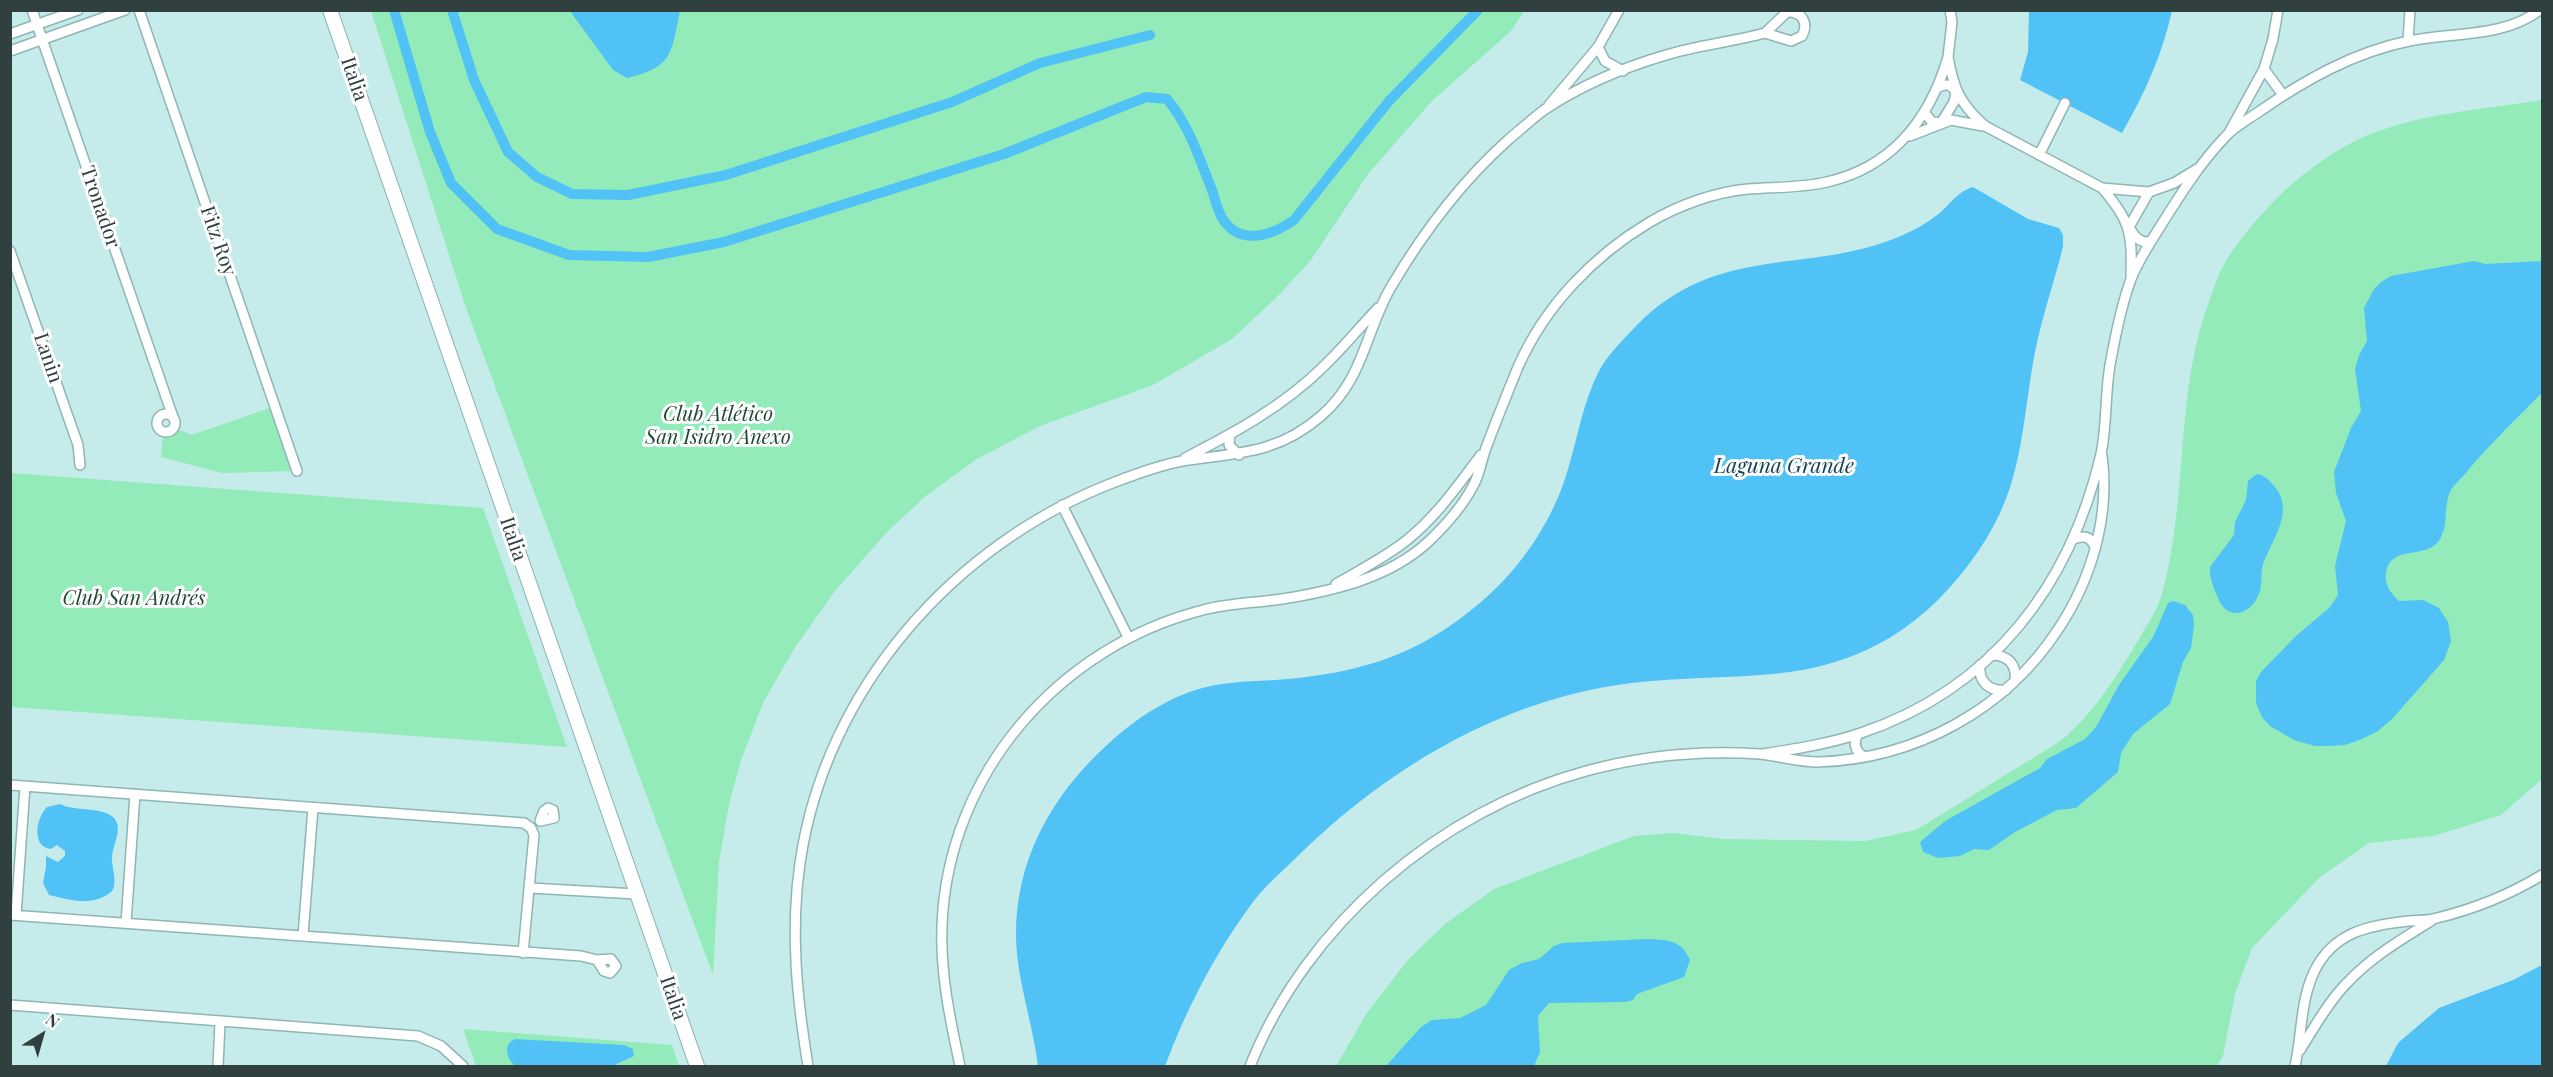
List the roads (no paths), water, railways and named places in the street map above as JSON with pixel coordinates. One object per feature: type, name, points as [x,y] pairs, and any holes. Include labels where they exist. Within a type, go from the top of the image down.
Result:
[{"type":"street","name":"Tronador","points":[[32,10],[173,417]]},
{"type":"street","points":[[10,34],[78,10]]},
{"type":"street","points":[[10,51],[125,10]]},
{"type":"street","name":"Fitz Roy","points":[[139,10],[297,471]]},
{"type":"street","name":"Italia","points":[[330,10],[697,1066]]},
{"type":"street","points":[[808,1066],[795,975],[796,894],[800,860],[810,818],[837,740],[879,666],[928,606],[979,558],[1062,505],[1116,481],[1178,462],[1230,435],[1301,387],[1324,366],[1381,304],[1416,246],[1454,194],[1484,162],[1544,110],[1598,47],[1619,10]]},
{"type":"street","points":[[960,1066],[945,998],[942,931],[947,880],[964,817],[984,778],[1022,722],[1066,678],[1094,657],[1128,637],[1205,609],[1281,599],[1328,589],[1376,575],[1403,561],[1424,546],[1459,508],[1473,487],[1527,348],[1549,314],[1572,285],[1598,259],[1623,239],[1683,206],[1743,189],[1816,184],[1845,177],[1871,165],[1907,137],[1917,126],[1937,88],[1948,57],[1952,22],[1950,10]]},
{"type":"street","points":[[2131,278],[2174,204],[2197,170],[2228,133],[2264,69],[2273,39],[2278,10]]},
{"type":"street","points":[[2408,41],[2410,10]]},
{"type":"street","points":[[2228,133],[2283,95],[2324,71],[2363,54],[2408,41],[2491,31],[2513,25],[2540,10]]},
{"type":"street","points":[[1544,110],[1623,71],[1662,56],[1766,33]]},
{"type":"street","points":[[1598,47],[1605,61],[1623,71]]},
{"type":"street","points":[[1907,137],[1941,123],[1954,102],[1956,92],[1948,57]]},
{"type":"street","points":[[2264,69],[2283,95]]},
{"type":"street","points":[[1937,88],[1944,84],[1949,85],[1972,115],[1985,126],[2102,188],[2121,192],[2153,191],[2169,196],[2174,204]]},
{"type":"street","points":[[2039,155],[2065,104]]},
{"type":"street","points":[[1924,112],[1932,122],[1963,121],[1985,126]]},
{"type":"street","points":[[1250,1066],[1285,997],[1304,968],[1346,919],[1396,871],[1477,815],[1523,792],[1589,770],[1680,754],[1762,754],[1814,762],[1863,756],[1912,745],[1940,733],[1967,718],[2006,690],[2053,638],[2067,616],[2080,591],[2096,548],[2104,494],[2101,451],[2110,367],[2131,278],[2132,248],[2129,227],[2153,191],[2197,170]]},
{"type":"street","points":[[2102,188],[2115,202],[2134,236],[2140,241],[2150,242]]},
{"type":"street","name":"Lanin","points":[[10,252],[78,445],[80,465]]},
{"type":"street","points":[[1178,462],[1239,455],[1273,445],[1307,427],[1341,395],[1354,377],[1364,356],[1381,304]]},
{"type":"street","points":[[1345,343],[1359,344],[1364,356]]},
{"type":"street","points":[[161,415],[168,414],[173,417],[174,428],[169,432],[163,432],[158,428],[156,422],[169,403]]},
{"type":"street","points":[[1230,435],[1229,446],[1239,455]]},
{"type":"street","points":[[1328,589],[1406,541],[1440,508],[1486,449]]},
{"type":"street","points":[[1762,754],[1858,734],[1917,709],[1938,697],[1991,656],[2020,626],[2052,581],[2073,539],[2101,451]]},
{"type":"street","points":[[1062,505],[1128,637]]},
{"type":"street","points":[[2073,539],[2088,537],[2096,548]]},
{"type":"street","points":[[1991,656],[2003,656],[2009,660],[2016,673],[2015,681]]},
{"type":"street","points":[[1980,665],[1982,680],[1986,685],[1993,689],[2006,690]]},
{"type":"street","points":[[1858,734],[1855,743],[1856,750],[1863,756]]},
{"type":"street","points":[[10,784],[524,824],[531,828],[534,835],[523,953]]},
{"type":"street","points":[[25,786],[13,915],[581,956],[597,960]]},
{"type":"street","points":[[126,923],[135,794]]},
{"type":"street","points":[[303,935],[313,808]]},
{"type":"street","points":[[531,828],[540,821]]},
{"type":"street","points":[[2298,1052],[2344,986],[2362,968],[2394,943],[2433,920],[2489,902],[2542,875]]},
{"type":"street","points":[[530,888],[636,894]]},
{"type":"street","points":[[2295,1066],[2305,1004],[2314,972],[2337,942],[2367,927],[2433,920]]},
{"type":"street","points":[[2385,924],[2395,931],[2394,943]]},
{"type":"street","points":[[2305,1004],[2312,1012],[2324,1012]]},
{"type":"street","points":[[10,1005],[220,1023],[418,1036],[441,1046],[463,1066]]},
{"type":"street","points":[[218,1066],[220,1023]]},
{"type":"water","points":[[570,11],[680,11],[675,38],[668,56],[654,69],[627,78],[613,70]]},
{"type":"water","points":[[2029,11],[2172,11],[2152,74],[2122,133],[2020,80],[2028,52]]},
{"type":"water","name":"Laguna Grande","points":[[1973,187],[2028,219],[2059,228],[2063,235],[2063,247],[2038,339],[2019,454],[2005,502],[1979,550],[1938,600],[1891,637],[1836,662],[1773,674],[1652,681],[1611,686],[1524,709],[1444,746],[1369,795],[1334,823],[1261,892],[1213,963],[1182,1024],[1165,1066],[1038,1066],[1017,953],[1017,909],[1022,882],[1040,831],[1054,807],[1069,785],[1107,745],[1144,716],[1185,694],[1215,685],[1316,676],[1343,671],[1391,657],[1436,635],[1496,589],[1534,541],[1562,488],[1585,407],[1599,371],[1611,353],[1636,326],[1667,300],[1699,282],[1731,271],[1865,248],[1901,236],[1929,221],[1961,193]]},
{"type":"water","points":[[2474,261],[2485,264],[2542,261],[2542,393],[2453,487],[2447,502],[2443,533],[2434,546],[2402,555],[2389,564],[2386,581],[2399,601],[2423,600],[2439,608],[2448,622],[2451,641],[2444,660],[2393,718],[2378,731],[2345,745],[2315,746],[2294,740],[2270,726],[2262,717],[2256,703],[2256,681],[2261,672],[2296,636],[2329,608],[2338,595],[2335,566],[2346,521],[2336,493],[2334,472],[2351,428],[2361,411],[2355,369],[2359,355],[2367,341],[2364,308],[2374,289],[2391,276]]},
{"type":"water","points":[[2257,474],[2267,479],[2281,496],[2282,516],[2280,526],[2263,564],[2258,596],[2251,607],[2235,613],[2224,608],[2220,602],[2211,580],[2210,567],[2234,535],[2235,522],[2246,500],[2248,481]]},
{"type":"water","points":[[2173,601],[2185,605],[2193,615],[2191,648],[2183,662],[2170,704],[2133,734],[2121,753],[2118,772],[2076,808],[2057,810],[2015,832],[1989,850],[1974,849],[1960,856],[1938,858],[1923,852],[1920,842],[1945,821],[2040,768],[2047,759],[2085,739],[2096,727],[2119,685],[2153,637],[2168,603]]},
{"type":"water","points":[[60,804],[101,811],[113,817],[118,826],[112,856],[115,880],[113,889],[97,900],[81,901],[49,895],[43,883],[46,856],[58,862],[65,856],[65,851],[57,845],[51,849],[40,843],[38,825],[47,807]]},
{"type":"water","points":[[1647,939],[1673,942],[1682,948],[1690,960],[1684,977],[1637,994],[1633,1000],[1626,1002],[1549,1003],[1538,1016],[1540,1052],[1534,1066],[1386,1066],[1421,1027],[1432,1020],[1460,1018],[1486,1005],[1509,970],[1522,963],[1539,959],[1554,946],[1563,943]]},
{"type":"water","points":[[2542,965],[2542,1066],[2386,1066],[2398,1043],[2439,1008],[2513,980]]},
{"type":"water","points":[[515,1039],[624,1045],[633,1049],[634,1056],[612,1066],[515,1066],[507,1048]]},
{"type":"waterway","points":[[394,10],[430,132],[451,183],[497,229],[569,255],[648,257],[724,242],[1004,154],[1146,97],[1167,99],[1175,110],[1198,155],[1218,210],[1231,229],[1249,236],[1267,234],[1294,220],[1389,101],[1478,10]]},
{"type":"waterway","points":[[452,10],[474,80],[508,152],[537,177],[572,194],[628,195],[726,175],[952,102],[1040,63],[1150,35]]},
{"type":"park label","name":"Club Atlético San Isidro Anexo","points":[[718,426]]},
{"type":"park label","name":"Club San Andrés","points":[[134,599]]}]
